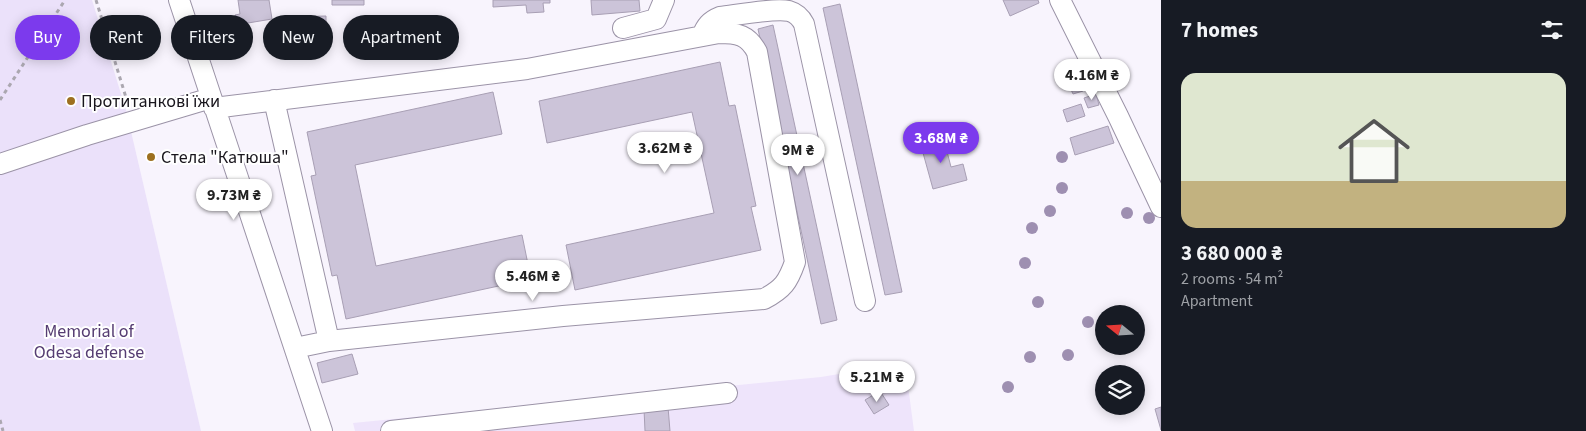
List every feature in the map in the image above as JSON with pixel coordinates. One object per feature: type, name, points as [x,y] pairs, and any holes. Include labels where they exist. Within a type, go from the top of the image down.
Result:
[{"type":"street","points":[[179,0],[322,431]]},
{"type":"street","points":[[623,28],[656,19],[664,0]]},
{"type":"street","points":[[1060,0],[1114,107],[1161,207]]},
{"type":"street","points":[[702,36],[712,20],[720,17],[778,11],[790,11],[800,17],[804,24],[865,301]]},
{"type":"street","points":[[0,164],[133,121],[212,103],[274,100],[527,69],[719,33],[742,36],[752,42],[756,52],[795,262],[788,280],[775,293],[764,299],[562,316],[329,341],[295,348]]},
{"type":"street","points":[[274,100],[329,341]]},
{"type":"street","points":[[391,431],[727,393]]},
{"type":"path","points":[[0,100],[65,0]]},
{"type":"path","points":[[96,0],[133,121]]},
{"type":"path","points":[[0,420],[3,431]]},
{"type":"shaded area","points":[[905,363],[914,431],[355,431],[353,423],[821,377]]},
{"type":"green space","name":"Memorial of Odesa defense","points":[[0,0],[92,0],[97,15],[90,15],[90,60],[111,60],[126,110],[201,431],[0,431]]},
{"type":"building","points":[[238,0],[269,0],[271,15],[263,15],[263,20],[253,22],[253,15],[235,15],[240,14]]},
{"type":"building","points":[[332,0],[364,0],[364,5],[332,5]]},
{"type":"building","points":[[493,0],[550,0],[550,3],[543,3],[544,12],[527,13],[526,5],[493,7]]},
{"type":"building","points":[[591,0],[639,0],[640,11],[592,15]]},
{"type":"building","points":[[1003,0],[1038,0],[1039,3],[1010,16]]},
{"type":"building","points":[[840,4],[902,292],[885,295],[823,8]]},
{"type":"building","points":[[773,25],[837,320],[821,324],[758,29]]},
{"type":"building","points":[[720,62],[729,106],[735,105],[756,206],[751,207],[761,250],[575,290],[566,245],[714,213],[692,112],[547,143],[539,101]]},
{"type":"building","points":[[1080,81],[1083,91],[1073,94],[1069,85]]},
{"type":"building","points":[[493,92],[502,134],[355,165],[376,266],[522,235],[531,279],[346,319],[337,275],[332,276],[311,176],[316,175],[307,132]]},
{"type":"building","points":[[1096,94],[1099,105],[1088,108],[1084,98]]},
{"type":"building","points":[[1081,104],[1085,116],[1067,122],[1063,110]]},
{"type":"building","points":[[1108,126],[1114,143],[1075,155],[1070,138]]},
{"type":"building","points":[[943,136],[951,167],[963,164],[967,180],[933,189],[920,142]]},
{"type":"building","points":[[352,354],[358,374],[322,383],[317,363]]},
{"type":"building","points":[[880,391],[889,405],[874,414],[865,400]]},
{"type":"building","points":[[668,407],[670,431],[645,431],[644,409]]},
{"type":"building","points":[[1161,407],[1161,430],[1155,409]]},
{"type":"place","name":"Протитанкові їжи","points":[[71,101]]},
{"type":"place","name":"Стела \"Катюша\"","points":[[151,157]]}]
